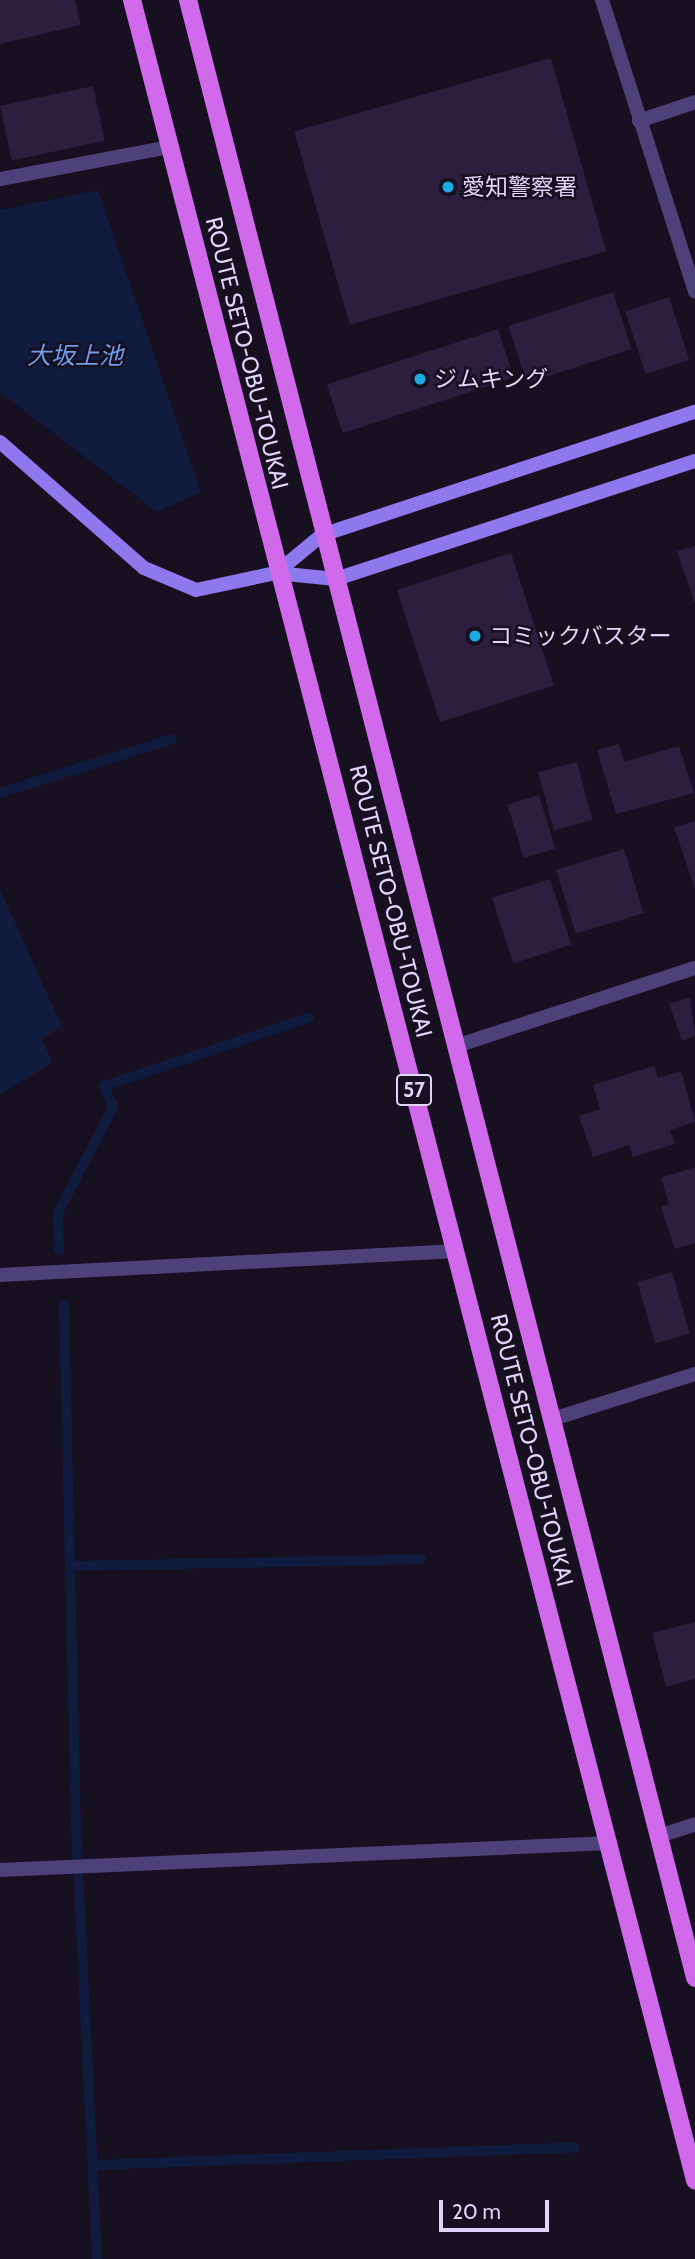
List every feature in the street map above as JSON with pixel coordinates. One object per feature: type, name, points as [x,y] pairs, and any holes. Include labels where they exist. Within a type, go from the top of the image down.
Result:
[{"type":"main road","name":"ROUTE SETO-OBU-TOUKAI","points":[[132,0],[276,573],[300,645],[695,2180]]},
{"type":"main road","name":"ROUTE SETO-OBU-TOUKAI","points":[[188,0],[321,535],[335,579],[553,1419],[695,1978]]},
{"type":"street","points":[[601,0],[695,292]]},
{"type":"street","points":[[639,121],[695,102]]},
{"type":"street","points":[[0,179],[170,147]]},
{"type":"street","points":[[276,573],[321,535],[695,412]]},
{"type":"street","points":[[0,442],[144,568],[168,582],[223,588],[276,573],[335,579],[695,461]]},
{"type":"street","points":[[456,1046],[695,968]]},
{"type":"street","points":[[0,1275],[456,1251]]},
{"type":"street","points":[[553,1419],[695,1374]]},
{"type":"street","points":[[659,1836],[695,1824]]},
{"type":"street","points":[[0,1870],[610,1843]]},
{"type":"water","name":"大坂上池","points":[[98,190],[201,492],[157,512],[0,392],[0,210]]},
{"type":"water","points":[[0,889],[62,1027],[41,1039],[53,1062],[0,1095]]},
{"type":"building","points":[[0,0],[75,0],[81,25],[0,44]]},
{"type":"building","name":"愛知警察署","points":[[551,58],[606,251],[350,325],[294,132]]},
{"type":"building","points":[[93,86],[105,141],[12,161],[0,106]]},
{"type":"building","points":[[613,292],[632,349],[527,383],[508,326]]},
{"type":"building","points":[[669,297],[689,360],[646,374],[625,311]]},
{"type":"building","points":[[498,329],[514,378],[343,433],[327,385]]},
{"type":"building","points":[[695,546],[695,604],[677,551]]},
{"type":"building","name":"コミックバスター","points":[[511,553],[554,685],[440,722],[397,590]]},
{"type":"building","points":[[619,744],[624,762],[679,746],[694,793],[616,814],[597,750]]},
{"type":"building","points":[[577,762],[593,820],[554,830],[538,772]]},
{"type":"building","points":[[539,795],[555,849],[524,858],[507,805]]},
{"type":"building","points":[[695,821],[695,889],[674,827]]},
{"type":"building","points":[[624,849],[644,913],[576,934],[556,870]]},
{"type":"building","points":[[550,879],[571,945],[513,963],[492,898]]},
{"type":"building","points":[[690,997],[695,1036],[682,1041],[669,1004]]},
{"type":"building","points":[[654,1066],[658,1078],[681,1071],[695,1122],[670,1130],[675,1144],[633,1157],[629,1145],[593,1157],[579,1116],[600,1109],[593,1085]]},
{"type":"building","points":[[695,1167],[695,1243],[675,1249],[661,1207],[669,1204],[661,1178]]},
{"type":"building","points":[[672,1272],[690,1334],[655,1343],[637,1282]]},
{"type":"building","points":[[695,1622],[695,1679],[666,1687],[652,1633]]},
{"type":"waterway","points":[[0,793],[172,739]]},
{"type":"waterway","points":[[59,1250],[58,1213],[113,1107],[104,1086],[309,1018]]},
{"type":"waterway","points":[[64,1305],[76,1827],[97,2259]]},
{"type":"waterway","points":[[71,1566],[421,1559]]},
{"type":"waterway","points":[[95,2165],[575,2147]]},
{"type":"place","name":"愛知警察署","points":[[448,187]]},
{"type":"place","name":"ジムキング","points":[[420,379]]},
{"type":"place","name":"コミックバスター","points":[[475,636]]}]
